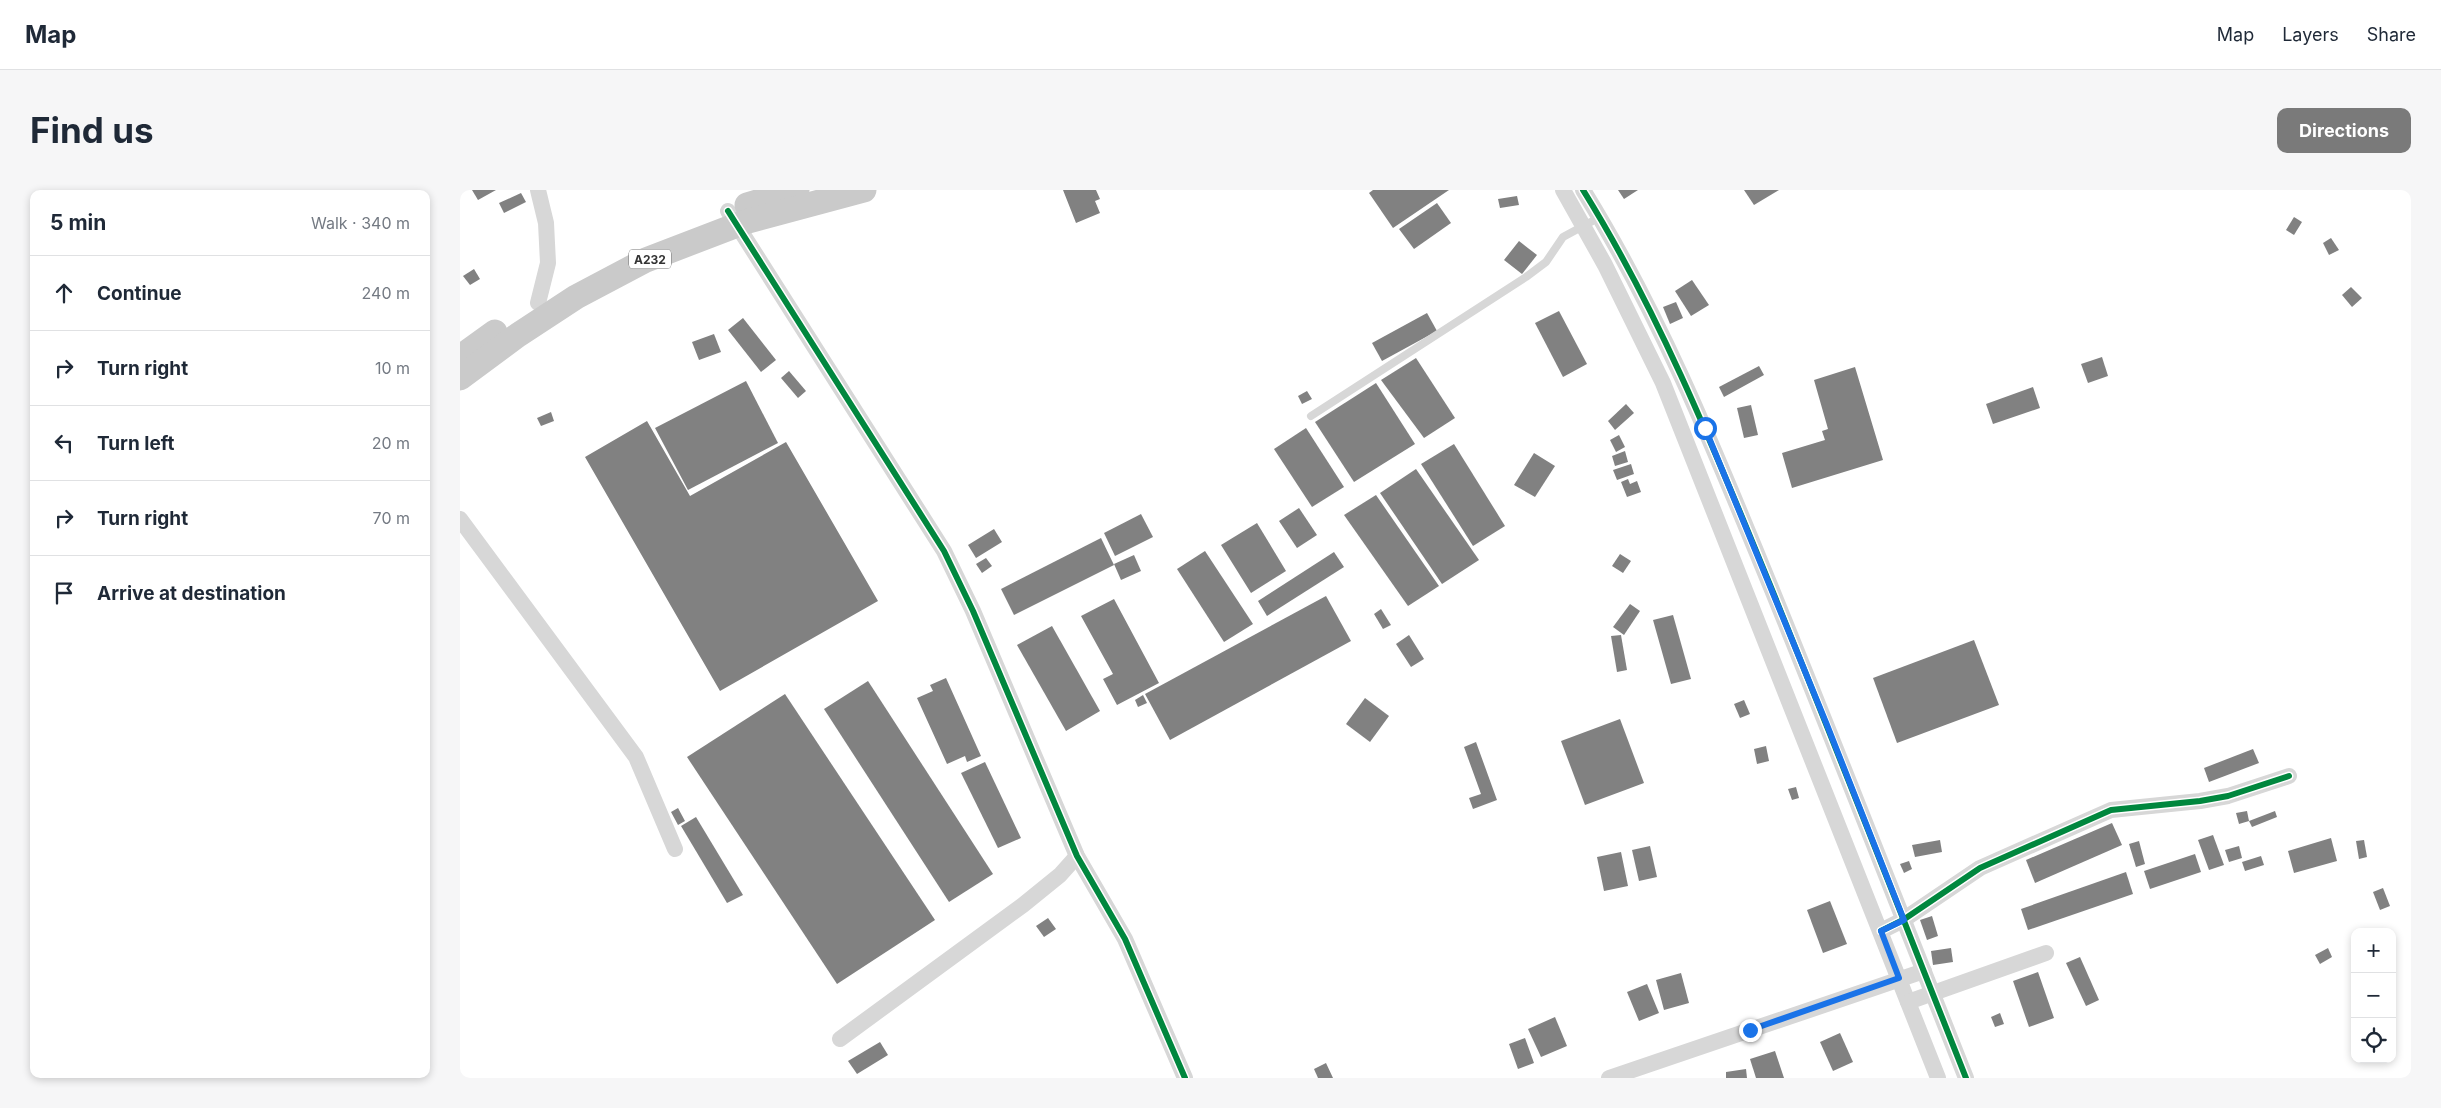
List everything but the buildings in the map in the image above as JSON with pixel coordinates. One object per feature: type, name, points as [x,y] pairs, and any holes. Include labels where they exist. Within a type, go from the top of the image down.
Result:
[{"type":"main road","name":"A232","points":[[460,378],[576,297],[732,218],[797,190]]},
{"type":"main road","name":"A232","points":[[460,356],[538,303],[625,254],[696,222],[732,218],[864,190]]},
{"type":"street","points":[[538,190],[546,223],[548,263],[538,303]]},
{"type":"street","points":[[1563,190],[1584,225],[1663,383],[1938,1078]]},
{"type":"street","points":[[1583,190],[1600,217],[1674,362],[1718,458],[1966,1078]]},
{"type":"street","points":[[732,218],[944,551],[973,611],[1077,856],[1124,939],[1185,1078]]},
{"type":"street","points":[[460,519],[636,757],[675,850]]},
{"type":"street","points":[[1881,931],[1904,920],[1980,868],[2111,810],[2219,798],[2289,776]]},
{"type":"street","points":[[840,1039],[1023,905],[1060,875],[1077,856]]},
{"type":"street","points":[[1908,1002],[2046,952]]},
{"type":"street","points":[[1609,1078],[1924,971]]},
{"type":"lane","points":[[1311,416],[1526,277],[1546,262],[1563,237],[1600,217]]},
{"type":"cycle path","points":[[1583,190],[1611,237],[1662,334],[1707,434],[1795,647],[1966,1078]]},
{"type":"cycle path","points":[[728,211],[944,551],[973,611],[1077,856],[1125,939],[1185,1078]]},
{"type":"cycle path","points":[[1881,931],[1903,920],[1980,868],[2111,810],[2200,801],[2228,796],[2289,776]]},
{"type":"route","points":[[1705,428],[1827,725],[1904,920],[1881,931],[1899,978],[1750,1030]]}]
